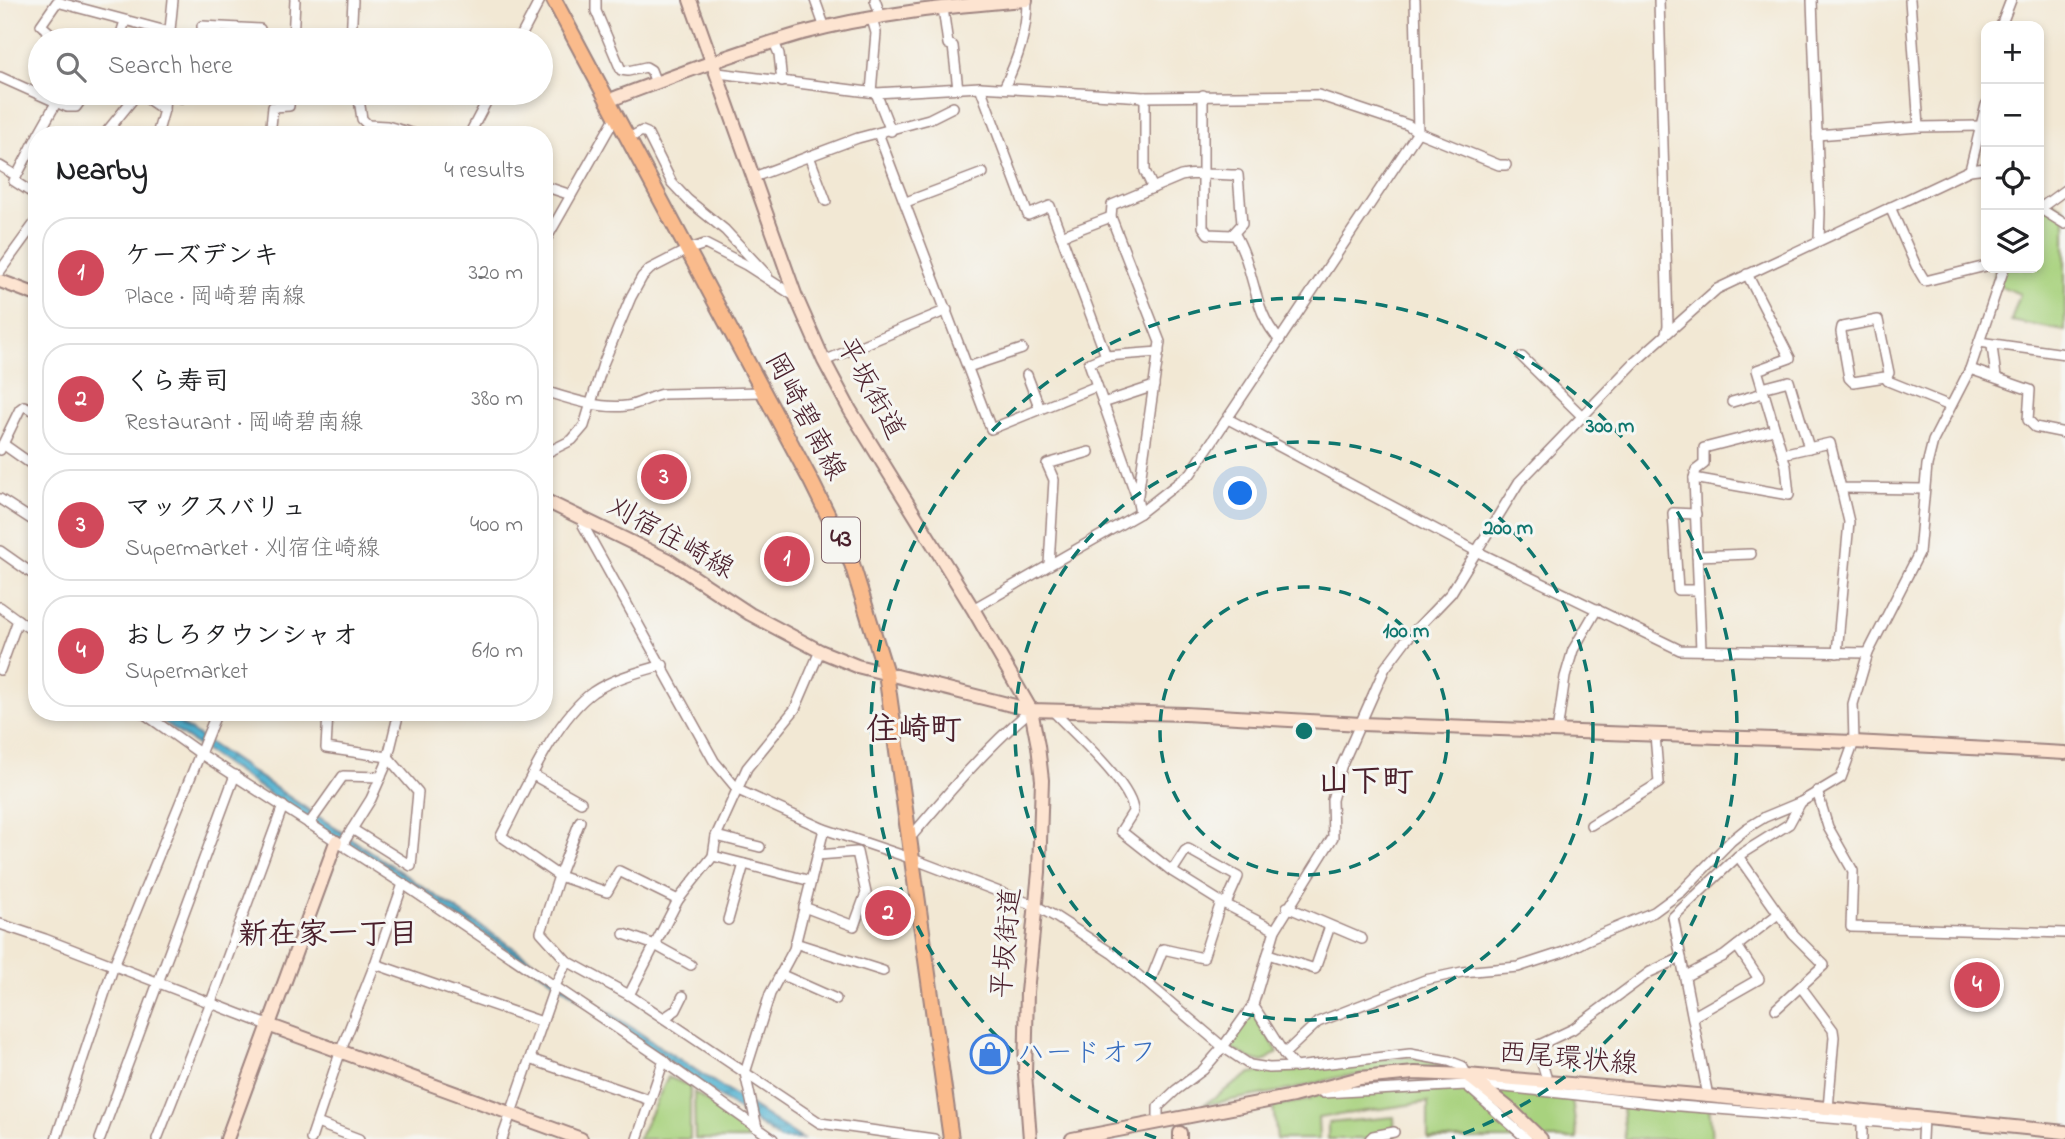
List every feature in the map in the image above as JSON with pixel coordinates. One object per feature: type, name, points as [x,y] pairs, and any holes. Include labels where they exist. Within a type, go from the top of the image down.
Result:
[{"type":"main road","name":"岡崎碧南線","points":[[554,0],[764,392],[852,565],[886,673],[951,1139]]},
{"type":"street","points":[[170,28],[173,0]]},
{"type":"street","points":[[294,28],[295,0]]},
{"type":"street","points":[[352,28],[353,0]]},
{"type":"street","points":[[525,28],[540,0]]},
{"type":"street","points":[[596,0],[596,11],[621,70],[646,67],[651,70],[656,83]]},
{"type":"street","points":[[690,0],[715,67]]},
{"type":"street","points":[[815,0],[825,28]]},
{"type":"street","points":[[875,0],[874,92],[891,131]]},
{"type":"street","points":[[607,101],[656,83],[715,67],[774,42],[825,28],[943,8],[1027,0],[1027,17],[1021,48],[1004,88]]},
{"type":"street","points":[[973,609],[1140,513],[1191,473],[1418,132],[1415,0]]},
{"type":"street","points":[[1659,0],[1668,326],[1666,333]]},
{"type":"street","points":[[1812,0],[1819,240]]},
{"type":"street","points":[[1910,0],[1919,127]]},
{"type":"street","points":[[2003,21],[2011,0]]},
{"type":"street","points":[[44,28],[41,25],[57,2],[146,28]]},
{"type":"street","points":[[943,8],[948,44],[953,46],[958,89]]},
{"type":"street","points":[[123,28],[125,21]]},
{"type":"street","points":[[202,28],[241,28]]},
{"type":"street","points":[[774,42],[779,54],[782,82]]},
{"type":"street","points":[[715,67],[782,82],[874,92],[979,87],[1145,97],[1318,95],[1408,125],[1418,132],[1499,165],[1506,165]]},
{"type":"street","name":"平坂街道","points":[[715,67],[796,297],[824,361],[849,410],[973,609],[1031,710],[1042,780],[1039,872],[1027,992],[1025,1073],[1030,1139]]},
{"type":"street","points":[[0,77],[28,90]]},
{"type":"street","points":[[979,87],[1028,215],[1050,206],[1106,356]]},
{"type":"street","points":[[1137,498],[1160,342],[1111,217],[1112,205],[1186,174],[1204,174],[1238,175],[1242,224],[1232,235],[1206,232],[1203,227],[1204,174],[1203,95]]},
{"type":"street","points":[[1145,97],[1145,171],[1153,188]]},
{"type":"street","points":[[43,126],[55,105]]},
{"type":"street","points":[[112,126],[129,105]]},
{"type":"street","points":[[157,105],[164,110]]},
{"type":"street","points":[[160,126],[164,105]]},
{"type":"street","points":[[272,126],[273,107],[289,105]]},
{"type":"street","points":[[360,105],[362,120],[368,125],[387,126]]},
{"type":"street","points":[[474,126],[485,105]]},
{"type":"street","points":[[754,177],[878,133],[929,119],[953,107]]},
{"type":"street","points":[[553,227],[615,116]]},
{"type":"street","points":[[1970,170],[1981,122]]},
{"type":"street","points":[[1817,135],[1919,127],[1980,126]]},
{"type":"street","points":[[627,139],[642,131],[647,133],[672,183],[688,200],[725,230],[780,289]]},
{"type":"street","points":[[878,133],[991,429],[1097,386]]},
{"type":"street","points":[[28,152],[14,181],[28,190]]},
{"type":"street","points":[[809,156],[826,201]]},
{"type":"street","points":[[0,166],[15,175]]},
{"type":"street","points":[[1158,1121],[1158,1107],[1203,1070],[1253,1005],[1275,930],[1333,837],[1332,800],[1341,767],[1385,668],[1406,640],[1451,593],[1519,482],[1666,333],[1717,289],[1890,206],[1970,170],[1981,169]]},
{"type":"street","points":[[906,202],[982,173]]},
{"type":"street","points":[[553,189],[571,195]]},
{"type":"street","points":[[2044,205],[2065,190]]},
{"type":"street","points":[[1890,206],[1925,281],[1981,267]]},
{"type":"street","points":[[2042,210],[2065,225]]},
{"type":"street","points":[[1061,236],[1111,217]]},
{"type":"street","points":[[0,271],[28,232]]},
{"type":"street","points":[[1234,233],[1241,244],[1262,313],[1280,340]]},
{"type":"street","points":[[553,450],[572,440],[581,431],[612,341],[642,277],[650,269],[705,244],[746,265],[796,297]]},
{"type":"street","points":[[1284,1054],[1318,1022],[1425,980],[1462,972],[1518,967],[1564,952],[1654,912],[1681,892],[1747,828],[1765,817],[1801,802],[1841,778],[1854,742],[1853,704],[1868,653],[1919,553],[1927,465],[1933,441],[1970,369],[2002,273]]},
{"type":"street","points":[[1694,478],[1789,495],[1786,466],[1757,370],[1790,358],[1747,274]]},
{"type":"street","points":[[0,281],[28,292]]},
{"type":"street","points":[[824,361],[947,310]]},
{"type":"street","points":[[1886,378],[1889,373],[1878,320],[1842,327],[1849,378],[1853,382],[1886,378],[1950,406]]},
{"type":"street","points":[[1979,342],[1992,346],[2065,354]]},
{"type":"street","points":[[1992,346],[1996,377]]},
{"type":"street","points":[[968,367],[1022,349]]},
{"type":"street","points":[[1140,513],[1089,363],[1106,356],[1159,352]]},
{"type":"street","points":[[1522,358],[1583,415]]},
{"type":"street","points":[[1970,369],[2030,390],[2028,420],[2035,427],[2065,433]]},
{"type":"street","points":[[1027,375],[1040,409]]},
{"type":"street","points":[[1732,402],[1790,381],[1809,448]]},
{"type":"street","points":[[1103,403],[1154,386]]},
{"type":"street","points":[[553,395],[590,404],[629,406],[651,396],[663,394],[764,392]]},
{"type":"street","points":[[28,408],[24,406],[20,410],[1,447],[28,463]]},
{"type":"street","points":[[1228,419],[1478,552],[1680,650],[1868,653]]},
{"type":"street","points":[[1701,650],[1694,478],[1696,470],[1704,464],[1704,448],[1774,430]]},
{"type":"street","points":[[1782,454],[1830,443],[1849,522],[1837,653]]},
{"type":"street","points":[[1049,564],[1054,480],[1047,464],[1089,452]]},
{"type":"street","points":[[1841,488],[1924,489]]},
{"type":"street","points":[[0,499],[28,517]]},
{"type":"street","name":"刈宿住崎線","points":[[553,504],[667,560],[750,614],[820,651],[857,666],[1031,710],[1185,714],[1361,724],[1854,742],[2065,753]]},
{"type":"street","points":[[1696,514],[1673,513],[1678,590],[1698,590]]},
{"type":"street","points":[[584,520],[583,525],[714,761],[738,790],[824,829],[913,859],[1036,906],[1113,954],[1223,1047],[1250,1065],[1295,1068],[1410,1054],[1462,1066],[1467,1075],[1544,1139]]},
{"type":"street","points":[[0,551],[28,571]]},
{"type":"street","points":[[1697,556],[1751,554]]},
{"type":"street","points":[[0,607],[28,627]]},
{"type":"street","points":[[1557,732],[1565,677],[1573,650],[1597,610]]},
{"type":"street","points":[[0,670],[18,620]]},
{"type":"street","points":[[629,995],[677,900],[713,856],[716,836],[747,768],[795,709],[820,651]]},
{"type":"street","points":[[663,665],[621,677],[592,693],[555,733],[501,836],[559,876],[607,891],[620,871],[677,900]]},
{"type":"street","points":[[910,838],[957,783],[1031,710]]},
{"type":"street","points":[[1052,711],[1113,773],[1130,798],[1133,812],[1121,831],[1172,871],[1275,930]]},
{"type":"street","points":[[155,721],[555,986],[757,1125],[773,1139]]},
{"type":"street","points":[[56,1139],[114,965],[214,721]]},
{"type":"street","points":[[328,721],[326,748],[388,757],[418,792],[411,866],[352,829]]},
{"type":"street","points":[[228,1139],[268,1025],[339,844],[371,799],[388,757],[397,721]]},
{"type":"street","points":[[1591,825],[1659,783],[1656,735]]},
{"type":"street","points":[[100,1139],[234,775]]},
{"type":"street","points":[[533,775],[581,802]]},
{"type":"street","points":[[309,824],[343,776],[381,777]]},
{"type":"street","points":[[1817,791],[1828,827],[1853,871],[1852,927],[2065,933]]},
{"type":"street","points":[[1708,1096],[1673,917],[1738,856],[1789,824],[1801,802]]},
{"type":"street","points":[[157,1139],[283,806]]},
{"type":"street","points":[[580,821],[541,932],[567,961],[629,995],[820,1123],[934,1139]]},
{"type":"street","points":[[757,1125],[745,1073],[770,994],[795,943],[824,829]]},
{"type":"street","points":[[716,836],[760,847]]},
{"type":"street","points":[[817,855],[857,852],[867,844]]},
{"type":"street","points":[[1149,984],[1163,949],[1203,958],[1224,903],[1238,877],[1188,849],[1172,871]]},
{"type":"street","points":[[804,907],[854,926],[866,893],[857,852]]},
{"type":"street","points":[[713,856],[811,881]]},
{"type":"street","points":[[1738,856],[1793,934],[1824,965],[1776,1009]]},
{"type":"street","points":[[728,920],[744,864]]},
{"type":"street","points":[[311,1139],[403,884]]},
{"type":"street","points":[[1287,907],[1362,939]]},
{"type":"street","points":[[1686,976],[1737,946],[1778,914]]},
{"type":"street","points":[[0,924],[114,965],[156,984],[581,1139]]},
{"type":"street","points":[[1268,954],[1315,969],[1330,926]]},
{"type":"street","points":[[624,934],[655,945],[691,965]]},
{"type":"street","points":[[795,943],[883,971]]},
{"type":"street","points":[[1694,1016],[1759,979],[1737,946]]},
{"type":"street","points":[[1548,1083],[1537,1046],[1573,1029],[1650,972],[1681,958]]},
{"type":"street","points":[[502,1139],[555,986],[567,961]]},
{"type":"street","points":[[376,964],[542,1022]]},
{"type":"street","points":[[780,974],[836,999]]},
{"type":"street","points":[[1801,987],[1833,1030],[1828,1109]]},
{"type":"street","points":[[664,1018],[676,1010],[683,996]]},
{"type":"street","points":[[1253,1005],[1295,1068]]},
{"type":"street","points":[[530,1059],[650,1100]]},
{"type":"street","points":[[637,1139],[664,1060]]},
{"type":"street","name":"西尾環状線","points":[[1072,1139],[1293,1096],[1360,1078],[1415,1073],[1708,1096],[1828,1109],[1862,1116],[2065,1132]]},
{"type":"street","points":[[1323,1093],[1466,1085],[1527,1139]]},
{"type":"street","points":[[1544,1139],[1486,1085],[1668,1105],[1862,1116],[1862,1139]]},
{"type":"street","points":[[1180,1119],[1180,1136]]},
{"type":"street","points":[[1918,1121],[1922,1139]]},
{"type":"street","points":[[317,1123],[359,1139]]},
{"type":"street","points":[[1370,1139],[1394,1132]]},
{"type":"green space","points":[[2044,195],[2065,209],[2065,331],[2011,321],[2020,294],[1992,283],[1995,273],[2044,273]]},
{"type":"green space","points":[[1253,1011],[1278,1052],[1263,1062],[1229,1047]]},
{"type":"green space","points":[[1408,1057],[1452,1066],[1339,1077],[1294,1089],[1203,1105],[1251,1073]]},
{"type":"green space","points":[[668,1077],[690,1086],[690,1139],[638,1139]]},
{"type":"green space","points":[[1464,1079],[1571,1091],[1577,1139],[1428,1139],[1428,1102],[1318,1118],[1319,1139],[1277,1139],[1273,1106],[1361,1087]]},
{"type":"green space","points":[[694,1092],[760,1139],[695,1139]]},
{"type":"green space","points":[[1625,1097],[1709,1104],[1712,1139],[1625,1139],[1622,1106]]},
{"type":"green space","points":[[1394,1117],[1395,1139],[1328,1139],[1328,1123]]},
{"type":"water","points":[[162,721],[176,721],[665,1050],[802,1139],[780,1139],[515,955]]},
{"type":"place","name":"マックスバリュ","points":[[664,477]]},
{"type":"place","name":"ケーズデンキ","points":[[787,559]]},
{"type":"place","name":"くら寿司","points":[[888,913]]},
{"type":"place","name":"おしろタウンシャオ","points":[[1977,985]]},
{"type":"place","name":"ハードオフ","points":[[990,1054]]},
{"type":"district","name":"住崎町","points":[[914,731]]},
{"type":"district","name":"山下町","points":[[1366,783]]},
{"type":"district","name":"新在家一丁目","points":[[328,936]]}]
